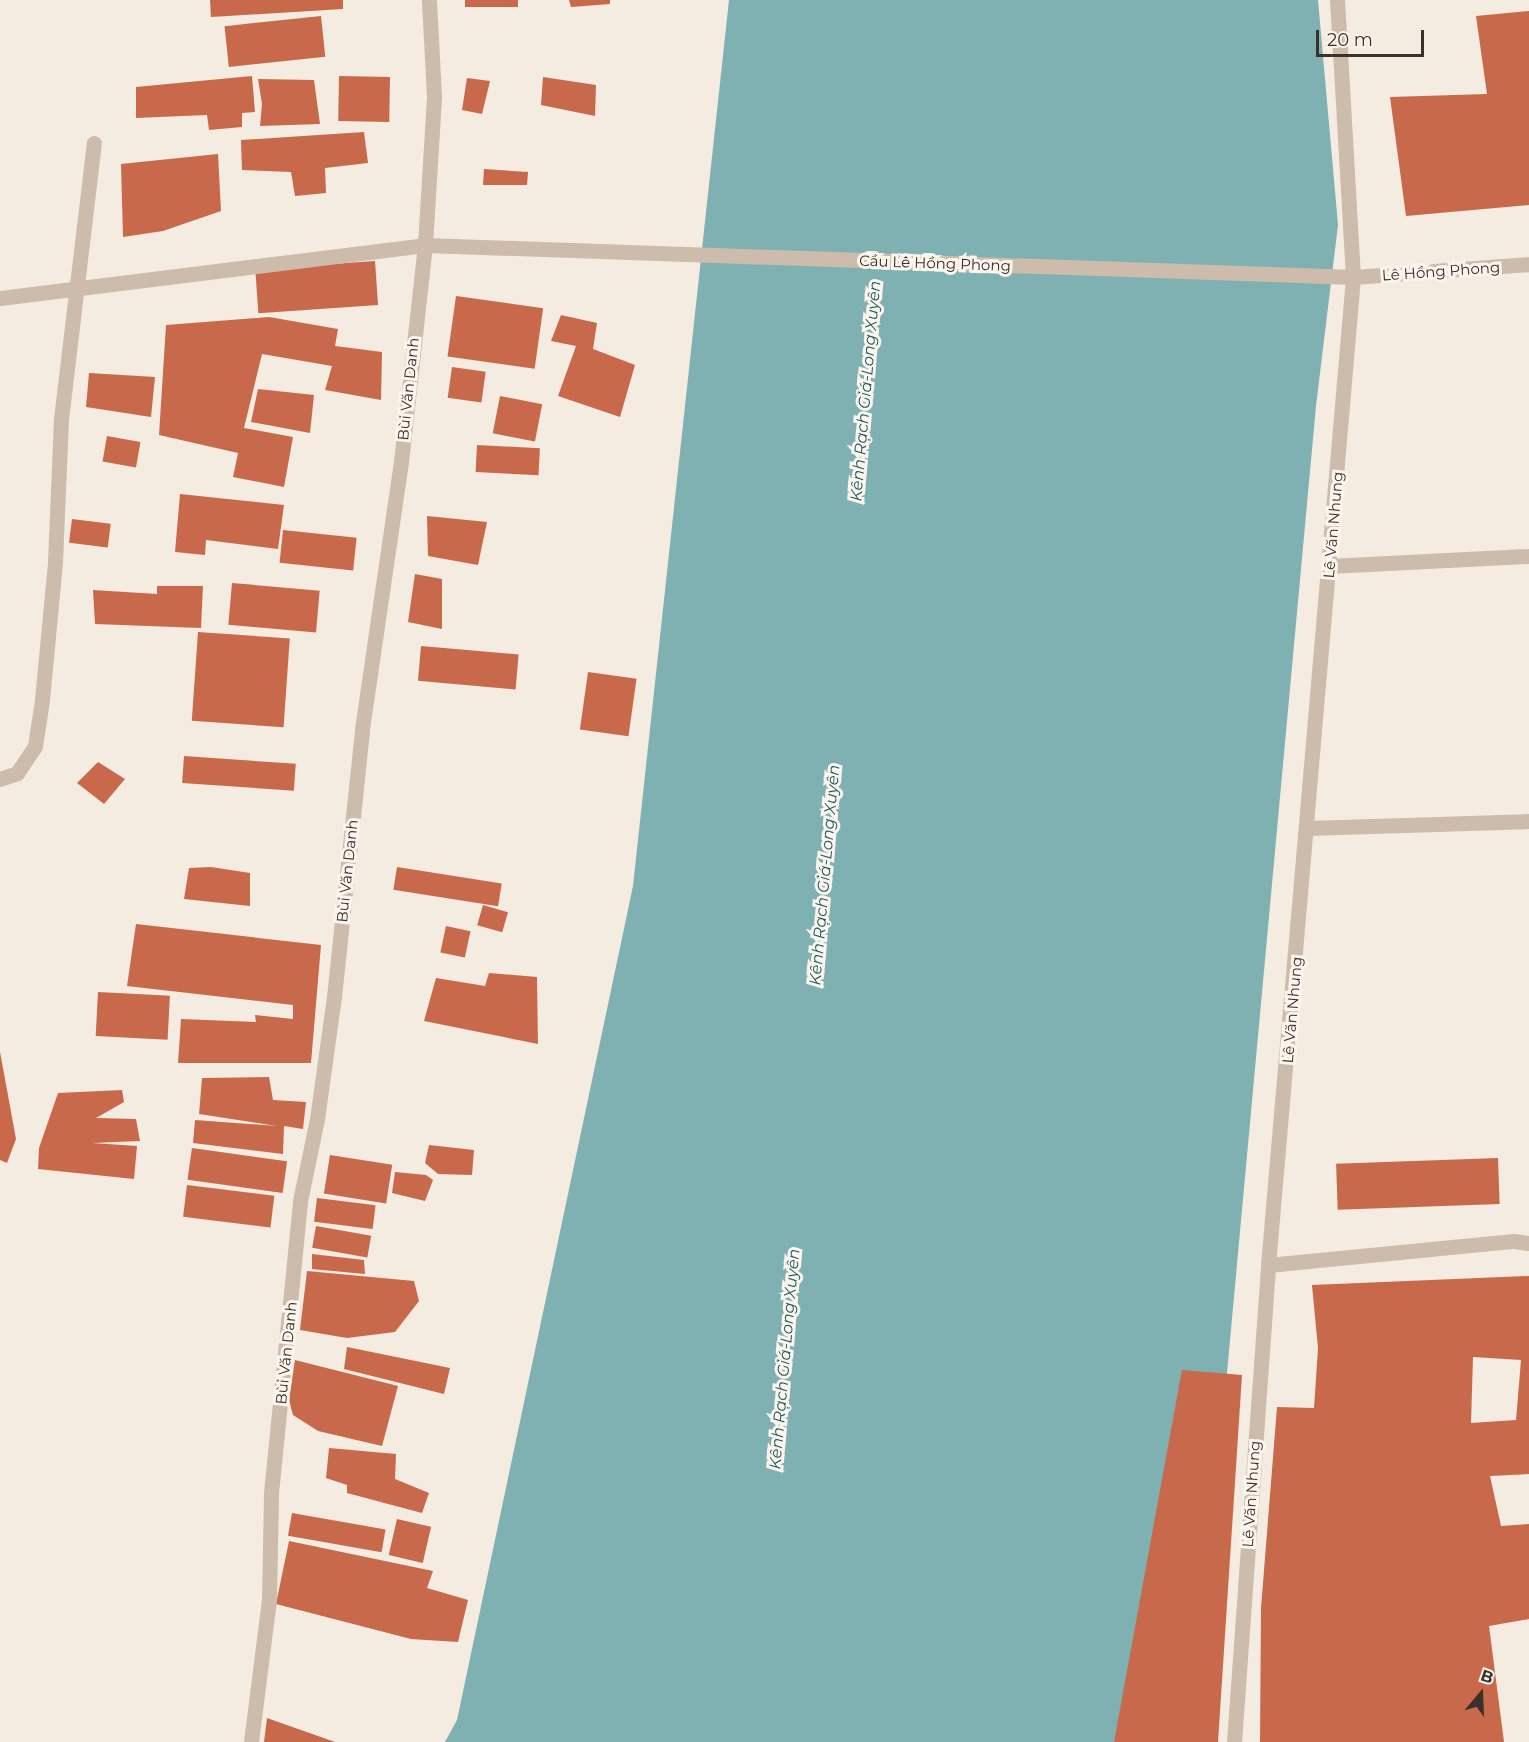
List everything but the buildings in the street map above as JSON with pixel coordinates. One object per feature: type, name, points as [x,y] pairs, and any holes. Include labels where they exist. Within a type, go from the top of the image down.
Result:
[{"type":"street","name":"Bùi Văn Danh","points":[[251,1742],[269,1600],[271,1493],[300,1201],[317,1119],[334,997],[362,729],[401,462],[425,245],[434,96],[429,0]]},
{"type":"street","name":"Lê Văn Nhung","points":[[1234,1742],[1269,1265],[1308,828],[1353,277],[1337,0]]},
{"type":"street","points":[[0,779],[17,773],[35,746],[42,700],[55,562],[57,465],[75,291],[94,143]]},
{"type":"street","name":"Cầu Lê Hồng Phong","points":[[0,298],[75,291],[425,245],[547,252],[1353,277]]},
{"type":"street","name":"Lê Hồng Phong","points":[[1353,277],[1529,264]]},
{"type":"street","points":[[1329,566],[1529,556]]},
{"type":"street","points":[[1308,828],[1529,820]]},
{"type":"street","points":[[1269,1265],[1514,1241],[1529,1243]]},
{"type":"water","name":"Kênh Rạch Giá-Long Xuyên","points":[[729,0],[1318,0],[1338,225],[1316,406],[1193,1742],[445,1742],[457,1720],[633,886]]}]
